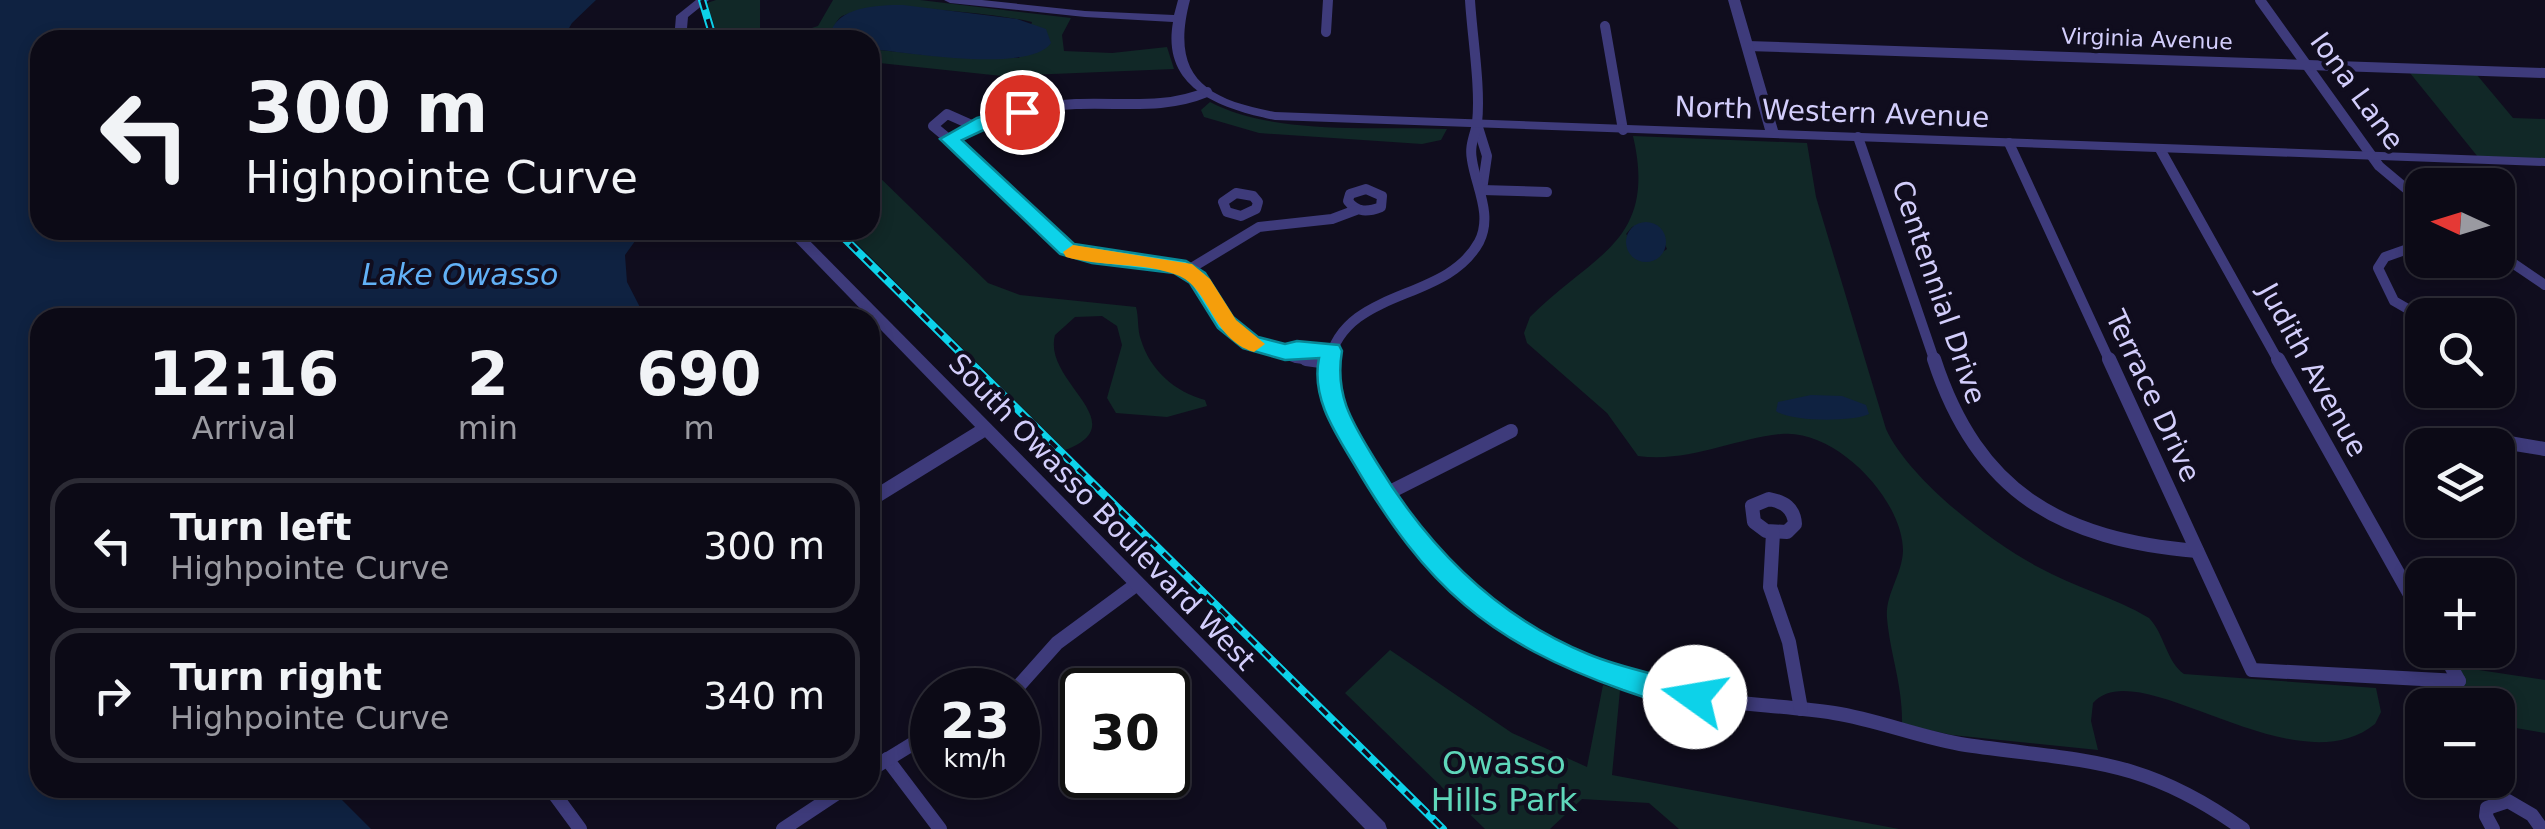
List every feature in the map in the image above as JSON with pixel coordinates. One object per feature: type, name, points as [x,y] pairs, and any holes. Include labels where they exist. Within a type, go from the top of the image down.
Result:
[{"type":"street","points":[[680,30],[681,18],[703,0]]},
{"type":"street","points":[[950,0],[1093,15],[1180,19]]},
{"type":"street","points":[[949,139],[974,126],[1051,107],[1166,106],[1203,89],[1178,57],[1184,0]]},
{"type":"street","points":[[1326,32],[1328,0]]},
{"type":"street","points":[[1470,0],[1477,124],[1471,135],[1473,174],[1482,190],[1485,224],[1468,258],[1442,277],[1385,298],[1345,329],[1330,356],[1326,378],[1333,406],[1416,544],[1458,587],[1510,626],[1546,647],[1652,688],[1695,697],[1848,714],[1937,740],[2124,764],[2196,796],[2243,829]]},
{"type":"street","points":[[1734,0],[1773,135]]},
{"type":"street","name":"Iona Lane","points":[[2260,0],[2387,176],[2405,189]]},
{"type":"street","points":[[1605,26],[1622,130]]},
{"type":"street","name":"Virginia Avenue","points":[[1748,46],[2545,73]]},
{"type":"street","name":"North Western Avenue","points":[[1203,89],[1242,109],[1281,116],[2545,162]]},
{"type":"street","points":[[974,126],[958,114],[940,116],[933,129],[949,139],[1067,249],[1092,256],[1168,263],[1188,270],[1203,284],[1235,332],[1260,346],[1296,358],[1330,356]]},
{"type":"street","name":"Centennial Drive","points":[[1858,137],[1953,410],[1982,458],[2033,502],[2081,527],[2130,543],[2197,551]]},
{"type":"street","name":"Terrace Drive","points":[[2009,142],[2252,670],[2459,681],[2452,668]]},
{"type":"street","name":"Judith Avenue","points":[[2160,149],[2405,586]]},
{"type":"street","points":[[1482,190],[1547,192]]},
{"type":"street","points":[[1188,270],[1259,228],[1332,219],[1356,210]]},
{"type":"street","points":[[1248,215],[1259,228]]},
{"type":"street","name":"South Owasso Boulevard West","points":[[800,240],[865,308]]},
{"type":"street","points":[[2405,250],[2385,258],[2378,268],[2394,301],[2405,307]]},
{"type":"street","points":[[2515,265],[2545,285]]},
{"type":"street","name":"South Owasso Boulevard West","points":[[880,324],[1378,829]]},
{"type":"street","points":[[880,494],[985,429]]},
{"type":"street","points":[[1384,495],[1511,431]]},
{"type":"street","points":[[2515,444],[2545,449]]},
{"type":"street","points":[[1773,534],[1770,587],[1789,642],[1801,709]]},
{"type":"street","points":[[1035,668],[1057,643],[1137,584]]},
{"type":"street","points":[[880,764],[910,745]]},
{"type":"street","points":[[887,759],[940,829]]},
{"type":"street","points":[[557,798],[580,829]]},
{"type":"street","points":[[783,829],[830,798]]},
{"type":"street","points":[[2492,829],[2487,808],[2508,801],[2532,815],[2542,829]]},
{"type":"green space","points":[[760,0],[760,29],[765,30],[716,30],[707,3]]},
{"type":"green space","points":[[833,0],[920,0],[1071,18],[1062,35],[1064,51],[1112,53],[1167,47],[1174,69],[1002,76],[880,63],[880,50],[1019,58],[1032,22],[906,8],[858,11],[842,16],[833,30],[806,30],[818,26]]},
{"type":"green space","points":[[2410,73],[2477,75],[2513,118],[2545,119],[2545,160],[2478,157]]},
{"type":"green space","points":[[1210,102],[1236,113],[1294,125],[1447,129],[1441,140],[1422,144],[1259,133],[1204,117],[1201,110]]},
{"type":"green space","points":[[1633,136],[1807,143],[1816,197],[1886,429],[1931,488],[2018,556],[2149,618],[2184,674],[2376,688],[2381,712],[2375,724],[2341,740],[2303,741],[2262,733],[2145,694],[2115,692],[2093,703],[2091,721],[2098,750],[1952,735],[1902,724],[1887,618],[1902,560],[1900,531],[1892,510],[1862,471],[1823,442],[1802,435],[1781,434],[1675,456],[1638,456],[1607,413],[1527,343],[1524,333],[1530,317],[1614,243],[1628,224],[1636,201],[1638,172]],"holes":[[[1644,223],[1656,225],[1667,249],[1650,260],[1626,234]]]},
{"type":"green space","points":[[880,178],[988,283],[1020,295],[1136,307],[1145,351],[1157,370],[1174,385],[1205,400],[1207,406],[1167,417],[1116,413],[1107,398],[1122,345],[1117,326],[1102,316],[1075,317],[1055,335],[1055,352],[1061,369],[1090,414],[1092,427],[1085,439],[1065,450],[853,240],[880,240]]},
{"type":"green space","name":"Owasso Hills Park","points":[[1390,650],[1512,733],[1587,767],[1603,685],[1620,690],[1612,775],[1899,829],[1679,829],[1649,803],[1582,799],[1550,829],[1485,829],[1345,693]]},
{"type":"green space","points":[[2459,668],[2545,680],[2545,733],[2515,728],[2515,688],[2462,688]]},
{"type":"water","name":"Lake Owasso","points":[[0,0],[596,0],[568,30],[30,30],[30,240],[636,240],[625,255],[627,282],[640,308],[30,308],[30,798],[341,798],[371,829],[0,829]]},
{"type":"water","points":[[903,5],[1017,19],[1046,29],[1051,43],[1038,52],[1018,57],[966,59],[880,50],[880,30],[832,30],[840,18],[870,7]]},
{"type":"water","points":[[1646,222],[1660,228],[1666,242],[1660,256],[1646,262],[1632,256],[1626,242],[1632,228]]},
{"type":"water","points":[[1811,395],[1842,396],[1866,405],[1869,414],[1822,420],[1776,411],[1778,402]]},
{"type":"railway","points":[[702,0],[711,30]]},
{"type":"railway","points":[[846,240],[1443,829]]},
{"type":"slow traffic","points":[[1073,252],[1163,262],[1185,269],[1203,284],[1228,326],[1254,344]]},
{"type":"route","points":[[1022,112],[983,122],[949,139],[1067,249],[1092,256],[1179,266],[1198,278],[1220,315],[1251,342],[1285,352],[1297,348],[1332,351],[1326,378],[1340,421],[1416,544],[1458,587],[1510,626],[1578,662],[1652,688],[1695,697]]}]
